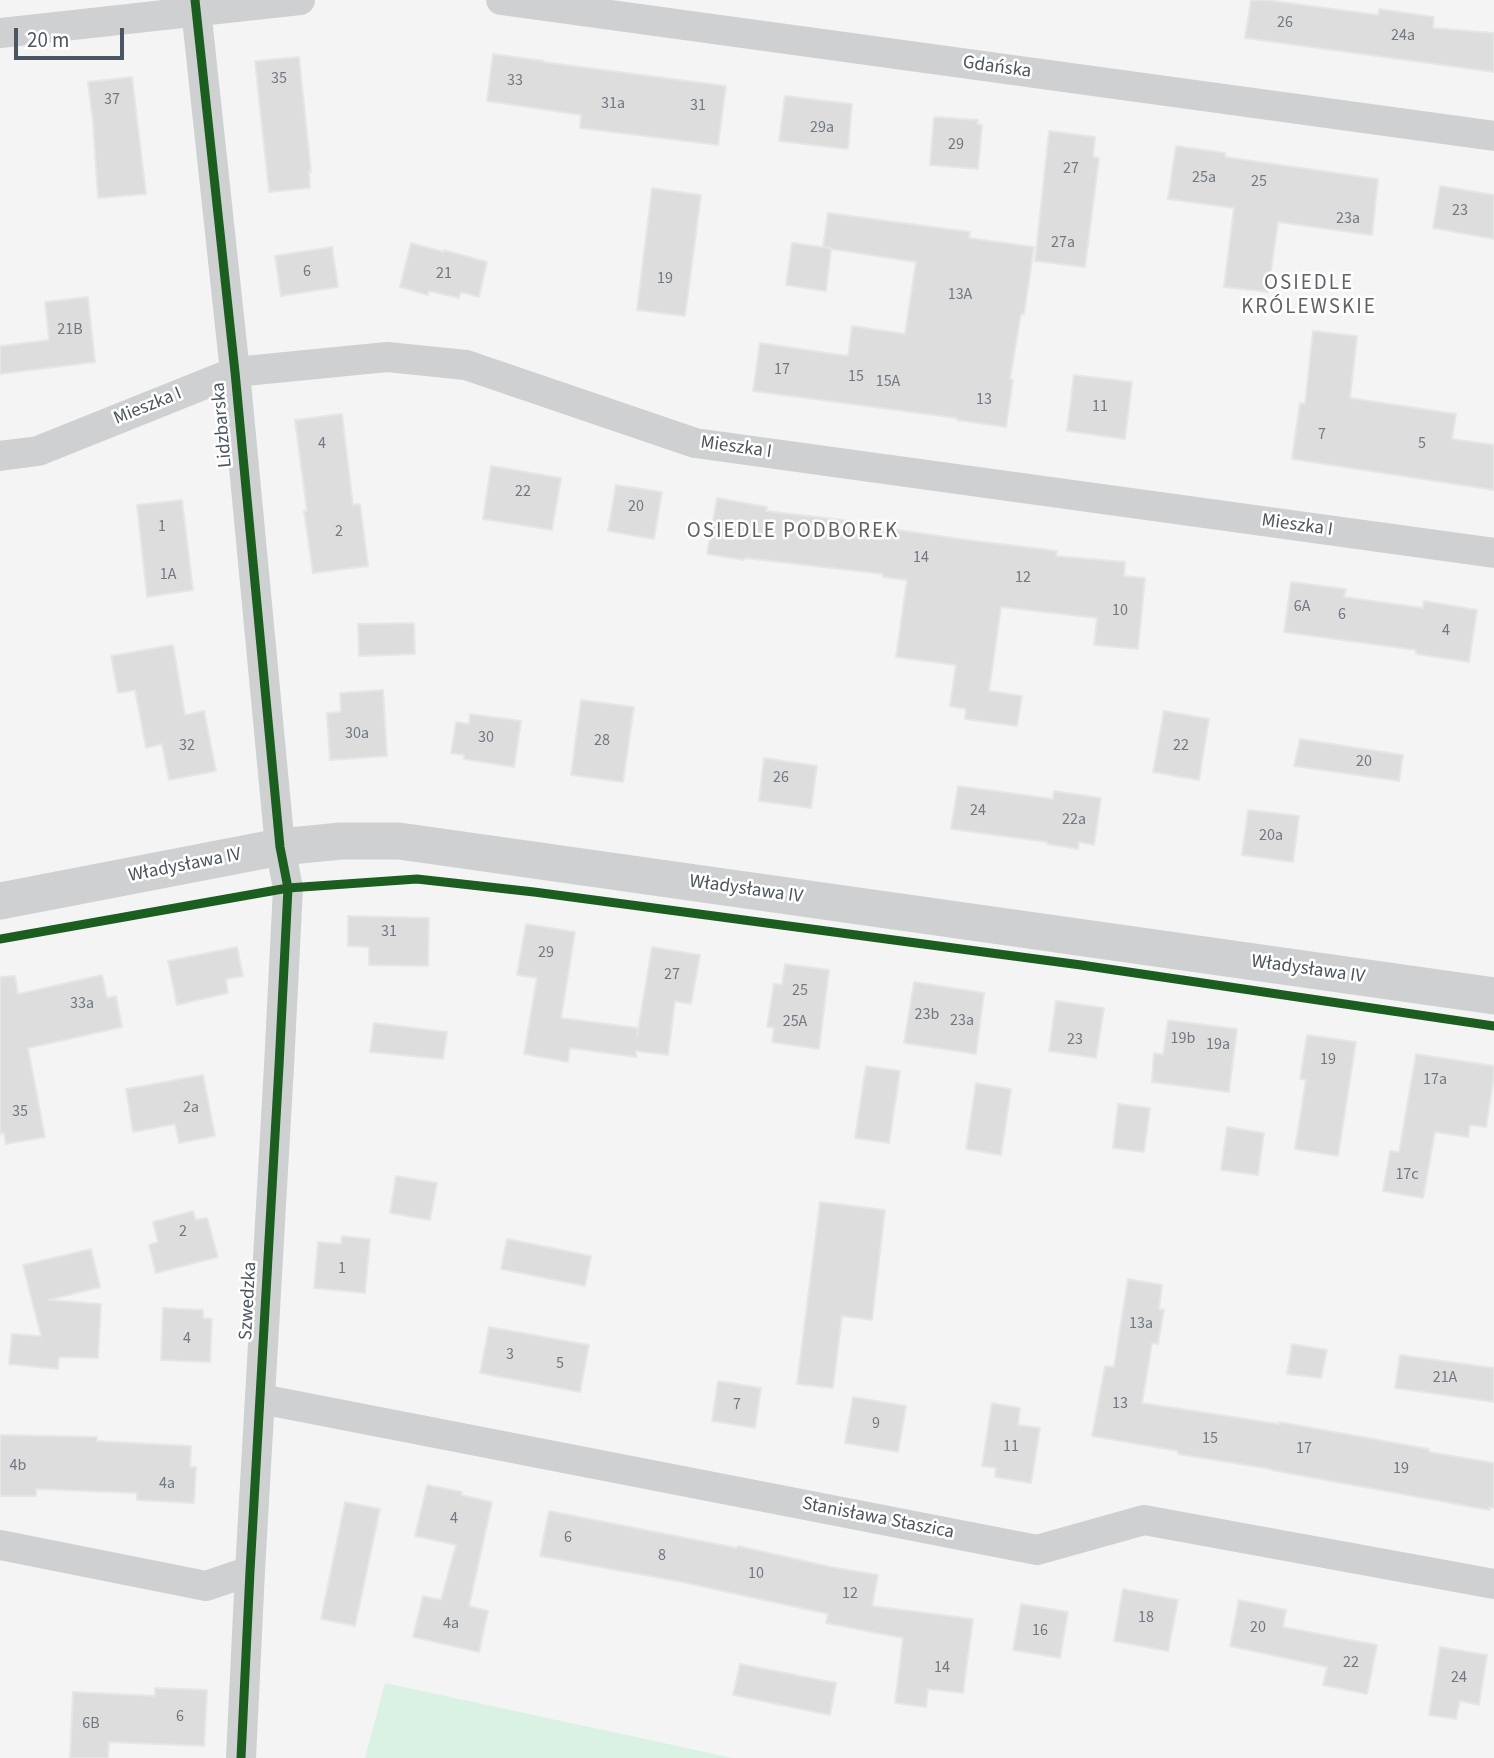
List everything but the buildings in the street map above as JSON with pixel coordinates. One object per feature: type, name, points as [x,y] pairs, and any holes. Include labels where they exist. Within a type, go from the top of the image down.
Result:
[{"type":"street","points":[[0,33],[195,5],[300,0]]},
{"type":"street","name":"Gdańska","points":[[501,0],[1494,136]]},
{"type":"street","name":"Lidzbarska","points":[[195,5],[235,372],[280,847]]},
{"type":"street","name":"Mieszka I","points":[[0,456],[38,451],[235,372],[387,357],[466,365],[695,443],[1494,553]]},
{"type":"street","name":"Władysława IV","points":[[0,901],[280,847],[341,841],[399,841],[1494,996]]},
{"type":"street","name":"Szwedzka","points":[[241,1758],[288,888],[280,847]]},
{"type":"street","name":"Stanisława Staszica","points":[[261,1399],[1037,1550],[1144,1520],[1494,1584]]},
{"type":"street","points":[[0,1545],[206,1586],[250,1571]]},
{"type":"green space","points":[[385,1683],[733,1758],[365,1758]]},
{"type":"cycle path","points":[[195,0],[235,372],[280,847],[288,888],[241,1758]]},
{"type":"cycle path","points":[[0,939],[288,888],[417,879],[534,892],[1081,965],[1494,1026]]},
{"type":"district","name":"OSIEDLE KRÓLEWSKIE","points":[[1309,296]]},
{"type":"district","name":"OSIEDLE PODBOREK","points":[[793,532]]}]
